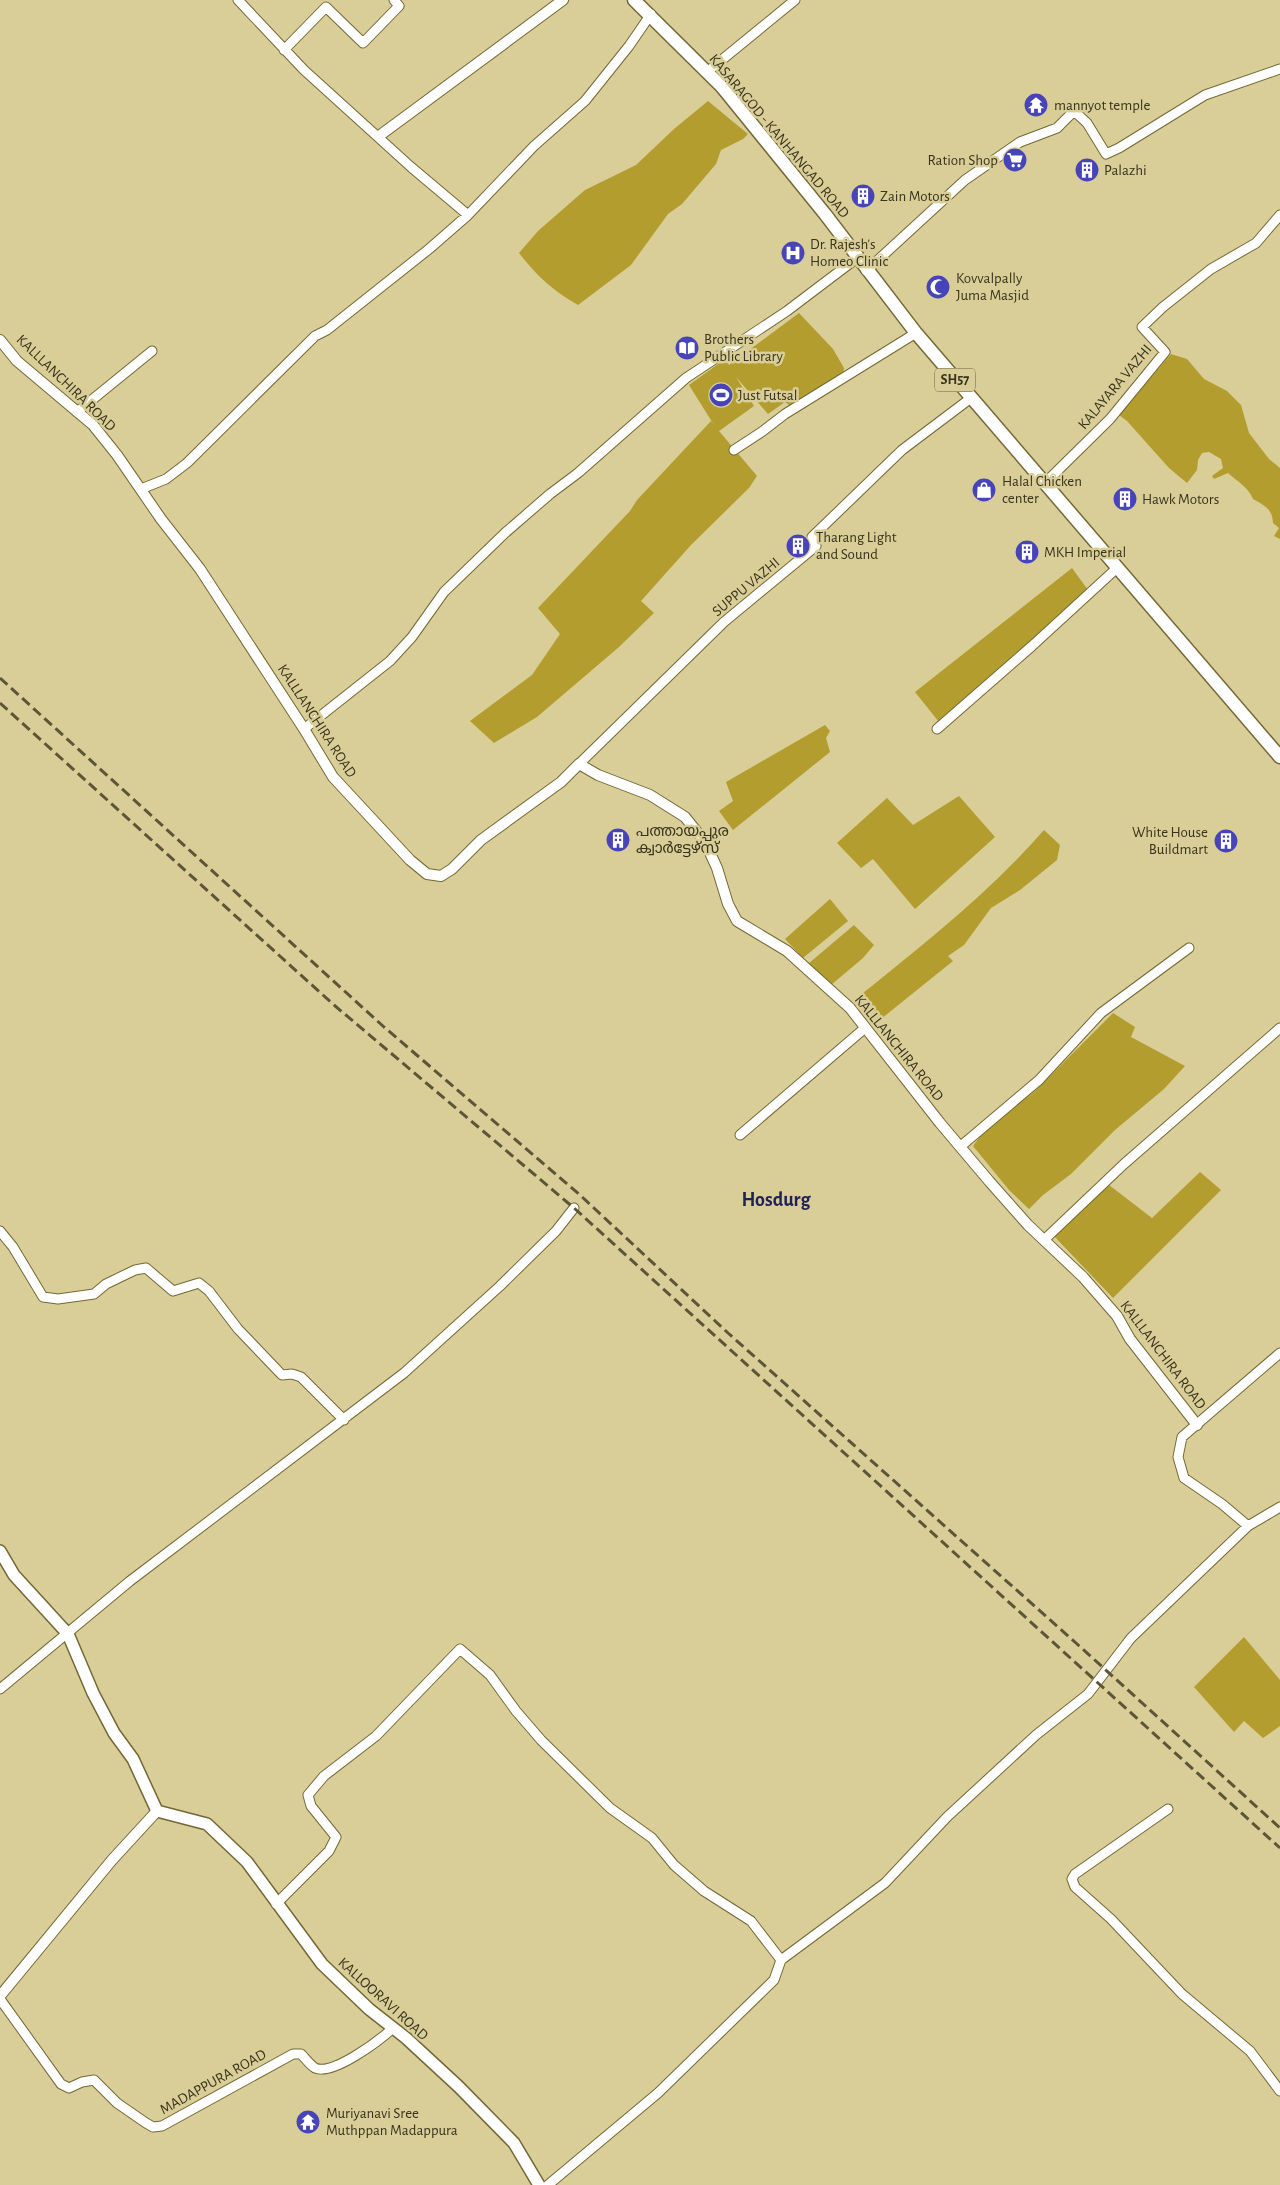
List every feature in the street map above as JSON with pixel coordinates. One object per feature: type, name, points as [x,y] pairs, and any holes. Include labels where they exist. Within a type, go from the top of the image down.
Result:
[{"type":"main road","name":"KASARAGOD - KANHANGAD ROAD","points":[[634,0],[722,87],[825,214],[856,258],[916,333],[1280,757]]},
{"type":"main road","points":[[0,1551],[14,1575],[68,1634],[93,1693],[114,1733],[133,1759],[157,1811]]},
{"type":"main road","name":"KALLOORAVI ROAD","points":[[157,1811],[207,1824],[247,1862],[276,1904],[322,1964],[369,2009],[459,2087],[514,2143],[539,2185]]},
{"type":"street","points":[[238,0],[284,50],[334,97],[411,167],[468,215]]},
{"type":"street","points":[[284,50],[326,7],[362,43],[400,6],[394,0]]},
{"type":"street","points":[[379,136],[563,0]]},
{"type":"street","points":[[707,72],[795,0]]},
{"type":"street","points":[[141,489],[166,479],[187,463],[315,336],[327,330],[408,266],[468,215],[534,146],[585,101],[629,46],[650,14]]},
{"type":"street","points":[[866,271],[965,180],[1020,142],[1058,128],[1074,112],[1087,124],[1106,154],[1119,148],[1205,95],[1280,69]]},
{"type":"street","name":"KALAYARA VAZHI","points":[[1044,484],[1110,419],[1165,352],[1142,328],[1211,268],[1256,243],[1280,215]]},
{"type":"street","points":[[304,729],[390,661],[412,637],[444,592],[484,552],[686,378],[787,311],[856,258]]},
{"type":"street","points":[[734,450],[785,414],[916,333]]},
{"type":"street","name":"KALLLANCHIRA ROAD","points":[[0,340],[17,361],[93,425],[200,569],[333,777],[410,860],[427,874],[441,876],[452,869],[481,840],[561,782],[580,764],[598,775],[650,795],[685,817],[705,842],[717,868],[728,904],[737,921],[787,951],[850,1008],[940,1123],[1028,1224],[1083,1277],[1117,1316],[1130,1339],[1197,1425]]},
{"type":"street","points":[[77,412],[152,350]]},
{"type":"street","name":"SUPPU VAZHI","points":[[580,764],[724,622],[816,546],[812,537],[902,450],[971,398]]},
{"type":"street","points":[[936,728],[1044,636],[1117,568]]},
{"type":"street","points":[[961,1146],[1040,1080],[1101,1013],[1189,948]]},
{"type":"street","points":[[740,1135],[865,1028]]},
{"type":"street","points":[[1044,1240],[1124,1164],[1280,1028]]},
{"type":"street","points":[[0,1689],[130,1581],[404,1373],[500,1286],[556,1231],[574,1208]]},
{"type":"street","points":[[0,1231],[13,1246],[43,1297],[58,1299],[94,1294],[106,1284],[135,1270],[146,1268],[173,1291],[199,1282],[209,1291],[238,1329],[282,1375],[292,1374],[301,1377],[344,1420]]},
{"type":"street","points":[[1248,1526],[1222,1504],[1184,1478],[1178,1457],[1182,1437],[1280,1354]]},
{"type":"street","points":[[548,2185],[665,2086],[774,1980],[782,1960],[885,1883],[947,1817],[1036,1735],[1088,1694],[1131,1638],[1248,1526],[1280,1507]]},
{"type":"street","points":[[276,1904],[318,1863],[336,1837],[310,1806],[308,1795],[324,1776],[376,1736],[460,1649],[490,1675],[516,1711],[541,1740],[610,1808],[652,1838],[674,1865],[704,1891],[752,1921],[782,1960]]},
{"type":"street","points":[[1168,1809],[1076,1874],[1072,1879],[1075,1887],[1111,1919],[1182,1994],[1250,2051],[1280,2091]]},
{"type":"street","points":[[0,1997],[112,1860],[157,1811]]},
{"type":"street","name":"MADAPPURA ROAD","points":[[0,1997],[61,2084],[69,2088],[82,2082],[94,2080],[116,2103],[153,2127],[162,2126],[293,2054],[301,2054],[314,2068],[324,2069],[369,2049],[393,2028]]},
{"type":"shaded area","points":[[708,101],[748,134],[743,139],[721,150],[716,164],[682,204],[668,214],[631,265],[578,305],[560,294],[532,269],[519,253],[538,231],[585,190],[636,165],[674,129]]},
{"type":"shaded area","points":[[799,313],[833,349],[844,368],[843,375],[792,407],[785,402],[768,414],[736,377],[754,406],[719,431],[757,476],[749,488],[691,545],[641,601],[654,613],[619,647],[537,717],[494,743],[470,721],[532,675],[560,634],[538,608],[630,511],[637,500],[711,421],[714,425],[689,385],[725,359],[729,365]]},
{"type":"shaded area","points":[[1171,354],[1187,359],[1204,379],[1227,391],[1241,405],[1249,433],[1269,459],[1280,468],[1280,539],[1274,536],[1279,528],[1273,523],[1271,514],[1264,506],[1253,499],[1249,491],[1228,473],[1214,479],[1212,476],[1223,468],[1221,459],[1209,452],[1202,453],[1198,460],[1197,470],[1187,483],[1169,468],[1127,421],[1119,415]]},
{"type":"shaded area","points":[[1072,568],[1088,590],[1040,637],[939,722],[915,692]]},
{"type":"shaded area","points":[[825,725],[830,731],[826,738],[830,752],[733,830],[719,811],[733,801],[726,782]]},
{"type":"shaded area","points":[[959,796],[995,837],[915,909],[873,859],[861,868],[837,843],[887,798],[913,825]]},
{"type":"shaded area","points":[[1044,830],[1060,845],[1057,860],[1020,890],[991,908],[964,945],[948,956],[953,961],[876,1023],[853,1001],[976,898]]},
{"type":"shaded area","points":[[830,899],[848,921],[803,958],[785,939]]},
{"type":"shaded area","points":[[854,925],[874,945],[863,958],[831,985],[808,964]]},
{"type":"shaded area","points":[[1113,1013],[1135,1027],[1131,1037],[1185,1066],[1164,1089],[1115,1130],[1071,1174],[1043,1195],[1029,1209],[1009,1190],[973,1146],[985,1130],[1034,1092]]},
{"type":"shaded area","points":[[1200,1172],[1221,1190],[1113,1298],[1054,1236],[1109,1185],[1152,1218]]},
{"type":"shaded area","points":[[1244,1637],[1280,1680],[1280,1726],[1263,1738],[1244,1721],[1234,1732],[1194,1687]]},
{"type":"railway","points":[[0,678],[384,1027],[580,1195],[728,1333],[1076,1643],[1280,1828]]},
{"type":"railway","points":[[0,703],[334,1005],[574,1208],[1280,1848]]},
{"type":"place","name":"mannyot temple","points":[[1036,105]]},
{"type":"place","name":"Ration Shop","points":[[1015,160]]},
{"type":"place","name":"Palazhi","points":[[1087,170]]},
{"type":"place","name":"Zain Motors","points":[[863,196]]},
{"type":"place","name":"Dr. Rajesh's Homeo Clinic","points":[[793,253]]},
{"type":"place","name":"Kovvalpally Juma Masjid","points":[[938,287]]},
{"type":"place","name":"Brothers Public Library","points":[[687,348]]},
{"type":"place","name":"Just Futsal","points":[[721,395]]},
{"type":"place","name":"Halal Chicken center","points":[[984,490]]},
{"type":"place","name":"Hawk Motors","points":[[1125,499]]},
{"type":"place","name":"Tharang Light and Sound","points":[[798,546]]},
{"type":"place","name":"MKH Imperial","points":[[1027,552]]},
{"type":"place","name":"പത്തായപ്പുര ക്വാർട്ടേഴ്സ്","points":[[618,840]]},
{"type":"place","name":"White House Buildmart","points":[[1226,841]]},
{"type":"place","name":"Muriyanavi Sree Muthppan Madappura","points":[[308,2122]]},
{"type":"district","name":"Hosdurg","points":[[776,1200]]}]
